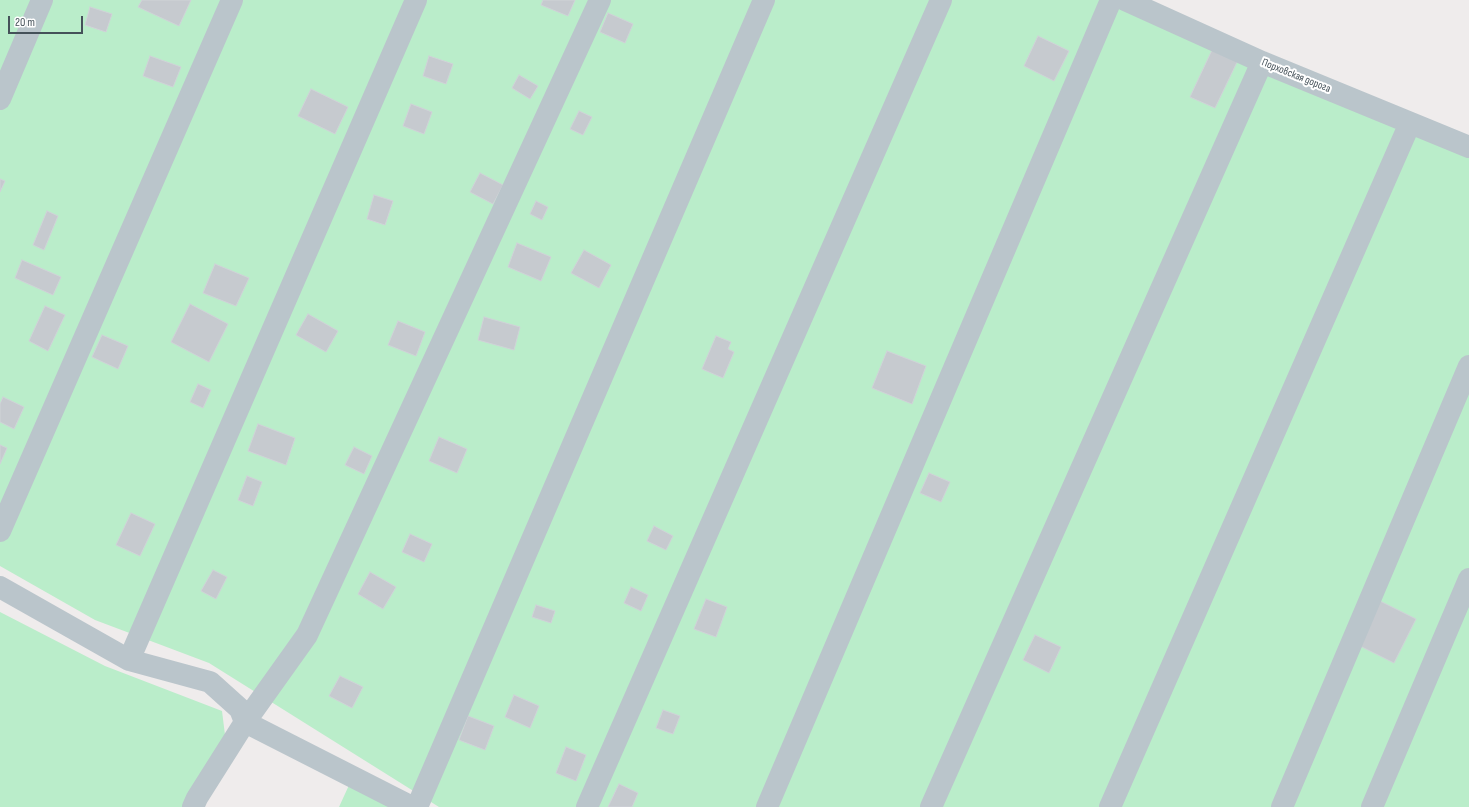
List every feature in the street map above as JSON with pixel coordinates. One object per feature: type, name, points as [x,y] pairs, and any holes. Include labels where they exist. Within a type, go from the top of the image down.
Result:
[{"type":"street","points":[[0,99],[42,0]]},
{"type":"street","points":[[0,531],[232,0]]},
{"type":"street","points":[[129,660],[416,0]]},
{"type":"street","points":[[193,807],[197,798],[245,722],[308,635],[600,0]]},
{"type":"street","points":[[417,807],[764,0]]},
{"type":"street","points":[[587,807],[941,0]]},
{"type":"street","points":[[767,807],[1112,0]]},
{"type":"street","name":"Порховская дорога","points":[[1125,0],[1262,62],[1469,147]]},
{"type":"street","points":[[930,807],[1262,62]]},
{"type":"street","points":[[1110,807],[1410,123]]},
{"type":"street","points":[[1282,807],[1469,366]]},
{"type":"street","points":[[1372,807],[1469,579]]},
{"type":"street","points":[[0,588],[129,660],[210,682],[240,709],[245,722],[412,807]]},
{"type":"green space","points":[[0,0],[1113,0],[1469,157],[1469,807],[439,807],[209,663],[95,620],[0,566]]},
{"type":"green space","points":[[0,612],[105,666],[222,711],[225,735],[188,807],[0,807]]},
{"type":"green space","points":[[350,783],[389,807],[339,807]]},
{"type":"building","points":[[142,0],[191,0],[179,26],[138,7]]},
{"type":"building","points":[[543,0],[575,0],[568,16],[541,5]]},
{"type":"building","points":[[90,7],[112,14],[106,32],[85,25]]},
{"type":"building","points":[[608,13],[633,24],[625,43],[600,32]]},
{"type":"building","points":[[1038,36],[1069,51],[1054,81],[1024,66]]},
{"type":"building","points":[[1213,48],[1238,60],[1215,108],[1190,97]]},
{"type":"building","points":[[150,56],[181,67],[173,87],[143,76]]},
{"type":"building","points":[[429,56],[453,64],[446,84],[423,76]]},
{"type":"building","points":[[519,75],[538,86],[530,99],[512,88]]},
{"type":"building","points":[[311,89],[348,107],[335,134],[298,116]]},
{"type":"building","points":[[411,104],[432,112],[424,134],[403,126]]},
{"type":"building","points":[[579,111],[592,117],[583,135],[570,129]]},
{"type":"building","points":[[480,173],[503,185],[493,204],[470,192]]},
{"type":"building","points":[[0,179],[5,181],[0,192]]},
{"type":"building","points":[[374,195],[393,201],[385,225],[367,219]]},
{"type":"building","points":[[536,201],[548,207],[542,220],[530,214]]},
{"type":"building","points":[[47,211],[58,216],[44,250],[33,245]]},
{"type":"building","points":[[517,243],[551,257],[541,281],[508,267]]},
{"type":"building","points":[[584,250],[611,265],[599,288],[571,273]]},
{"type":"building","points":[[22,260],[61,277],[53,295],[15,278]]},
{"type":"building","points":[[215,264],[249,278],[236,306],[203,293]]},
{"type":"building","points":[[190,304],[228,324],[209,362],[171,342]]},
{"type":"building","points":[[45,306],[65,315],[48,351],[29,341]]},
{"type":"building","points":[[308,314],[338,331],[326,352],[296,335]]},
{"type":"building","points":[[484,317],[520,327],[514,350],[478,340]]},
{"type":"building","points":[[398,321],[425,332],[416,356],[388,345]]},
{"type":"building","points":[[102,335],[128,346],[118,369],[92,357]]},
{"type":"building","points":[[716,336],[731,342],[728,349],[734,352],[723,378],[702,369]]},
{"type":"building","points":[[887,351],[926,366],[912,404],[872,388]]},
{"type":"building","points":[[198,384],[211,390],[203,408],[190,402]]},
{"type":"building","points":[[3,397],[24,407],[14,429],[0,422],[0,404]]},
{"type":"building","points":[[258,424],[295,438],[286,465],[248,451]]},
{"type":"building","points":[[439,437],[467,449],[457,473],[429,461]]},
{"type":"building","points":[[0,445],[7,448],[0,464]]},
{"type":"building","points":[[354,447],[372,456],[364,474],[345,465]]},
{"type":"building","points":[[929,473],[950,482],[941,502],[920,493]]},
{"type":"building","points":[[247,476],[262,482],[253,506],[238,500]]},
{"type":"building","points":[[131,513],[155,524],[140,556],[116,545]]},
{"type":"building","points":[[654,526],[673,536],[666,550],[647,541]]},
{"type":"building","points":[[410,534],[432,544],[424,562],[402,552]]},
{"type":"building","points":[[213,570],[227,577],[216,599],[201,591]]},
{"type":"building","points":[[370,572],[396,587],[383,609],[358,594]]},
{"type":"building","points":[[631,587],[648,595],[641,611],[624,603]]},
{"type":"building","points":[[706,599],[727,607],[716,637],[694,629]]},
{"type":"building","points":[[1380,601],[1416,619],[1394,663],[1358,645]]},
{"type":"building","points":[[536,605],[555,611],[551,623],[532,617]]},
{"type":"building","points":[[1035,635],[1061,647],[1049,673],[1023,660]]},
{"type":"building","points":[[340,676],[363,687],[352,708],[329,696]]},
{"type":"building","points":[[514,695],[539,706],[530,728],[505,717]]},
{"type":"building","points":[[663,710],[680,716],[673,734],[656,728]]},
{"type":"building","points":[[468,716],[494,726],[485,750],[459,740]]},
{"type":"building","points":[[566,747],[586,755],[576,781],[556,773]]},
{"type":"building","points":[[619,784],[638,793],[632,807],[608,807]]}]
